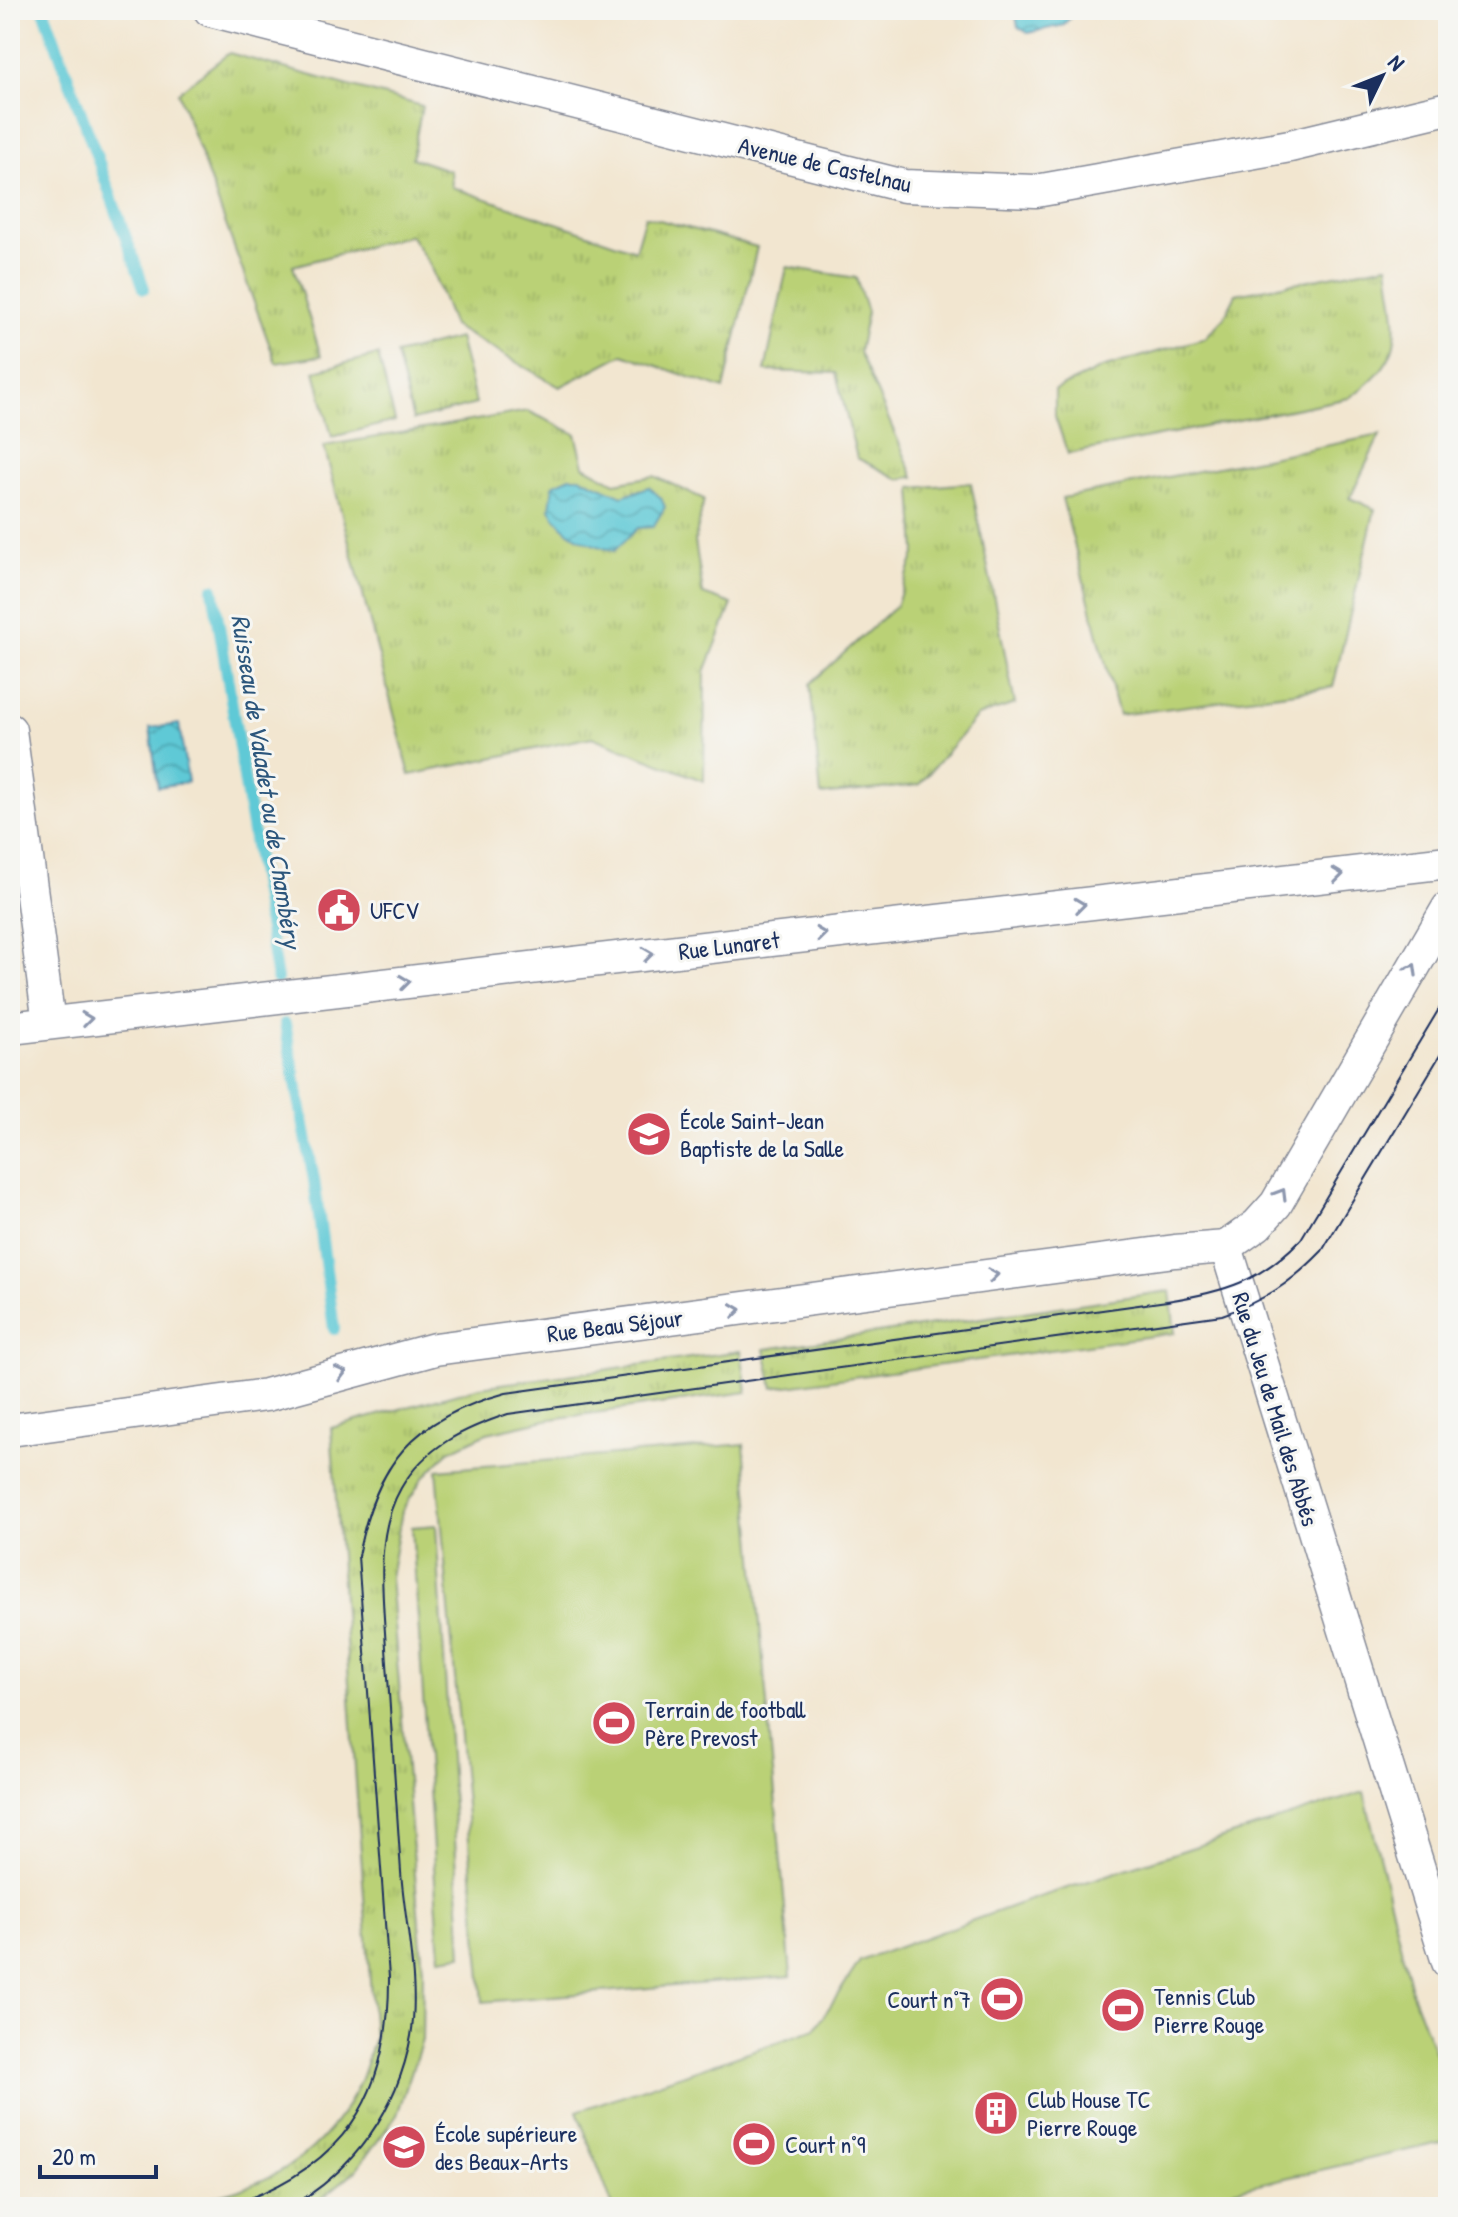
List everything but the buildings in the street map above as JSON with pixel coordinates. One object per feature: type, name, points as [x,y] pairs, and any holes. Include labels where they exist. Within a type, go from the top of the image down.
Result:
[{"type":"street","name":"Avenue de Castelnau","points":[[210,10],[904,186],[1036,191],[1290,146],[1448,108]]},
{"type":"street","points":[[10,730],[15,818],[49,1023]]},
{"type":"street","name":"Rue Lunaret","points":[[10,1028],[1448,862]]},
{"type":"street","points":[[1226,1247],[1257,1225],[1276,1204],[1448,908]]},
{"type":"street","name":"Rue Beau Séjour","points":[[10,1430],[266,1395],[435,1349],[1175,1251],[1226,1247]]},
{"type":"street","name":"Rue du Jeu de Mail des Abbés","points":[[1226,1247],[1448,1962]]},
{"type":"green space","points":[[229,53],[422,106],[412,158],[451,171],[452,187],[635,250],[645,216],[757,247],[724,389],[623,354],[560,387],[453,326],[430,265],[410,235],[293,266],[321,356],[276,363],[178,92]]},
{"type":"green space","points":[[1388,265],[1396,326],[1391,354],[1369,382],[1349,398],[1068,454],[1055,416],[1055,390],[1102,368],[1205,338],[1224,318],[1236,294]]},
{"type":"green space","points":[[787,267],[856,278],[867,312],[859,352],[914,477],[899,479],[857,458],[836,373],[765,371]]},
{"type":"green space","points":[[459,338],[476,404],[413,420],[396,354]]},
{"type":"green space","points":[[378,355],[395,421],[332,437],[315,371]]},
{"type":"green space","points":[[528,411],[576,434],[584,466],[615,483],[654,476],[704,499],[695,541],[703,594],[732,604],[705,672],[704,781],[592,737],[410,775],[324,446]]},
{"type":"green space","points":[[1380,435],[1350,498],[1375,509],[1333,687],[1119,715],[1062,498]]},
{"type":"green space","points":[[971,483],[1015,704],[977,716],[919,785],[821,795],[810,684],[896,606],[916,551],[912,488]]},
{"type":"green space","points":[[1170,1291],[1175,1333],[773,1388],[765,1349]]},
{"type":"green space","points":[[741,1351],[747,1392],[551,1419],[487,1433],[449,1451],[422,1479],[402,1511],[390,1577],[423,1970],[422,2040],[397,2115],[355,2171],[311,2207],[165,2207],[251,2185],[299,2159],[320,2141],[339,2118],[359,2084],[374,2038],[331,1428],[480,1387]]},
{"type":"green space","name":"Terrain de football Père Prevost","points":[[744,1444],[791,1976],[483,2002],[437,1470]]},
{"type":"green space","points":[[436,1525],[462,1955],[440,1958],[412,1527]]},
{"type":"green space","name":"Tennis Club Pierre Rouge","points":[[1364,1792],[1411,1990],[1448,2087],[1448,2141],[1228,2191],[1233,2207],[613,2207],[577,2111],[815,2029],[860,1961],[1018,1904]]},
{"type":"water","points":[[1019,10],[1069,10],[1071,16],[1064,25],[1028,33],[1018,27],[1016,16]]},
{"type":"water","points":[[570,477],[580,477],[622,496],[649,487],[661,498],[665,507],[653,527],[638,528],[614,551],[604,548],[569,532],[550,509],[553,485]]},
{"type":"water","points":[[179,724],[188,782],[158,787],[150,728]]},
{"type":"waterway","name":"Ruisseau de Valadet ou de Chambéry","points":[[44,10],[144,288]]},
{"type":"waterway","name":"Ruisseau de Valadet ou de Chambéry","points":[[213,589],[277,979]]},
{"type":"waterway","name":"Ruisseau de Valadet ou de Chambéry","points":[[285,1024],[314,1180],[334,1329]]},
{"type":"tram line","points":[[225,2207],[300,2173],[329,2150],[351,2124],[368,2094],[380,2059],[387,2020],[389,1977],[358,1556],[376,1495],[388,1470],[404,1449],[423,1431],[446,1416],[506,1393],[1167,1301],[1206,1294],[1240,1283],[1271,1266],[1301,1239],[1448,994]]},
{"type":"tram line","points":[[289,2207],[334,2176],[370,2135],[396,2088],[411,2036],[413,1975],[401,1872],[382,1566],[392,1506],[401,1488],[422,1461],[462,1432],[508,1414],[1222,1315],[1237,1310],[1276,1290],[1322,1251],[1448,1042]]},
{"type":"place","name":"UFCV","points":[[339,910]]},
{"type":"place","name":"École Saint-Jean Baptiste de la Salle","points":[[649,1134]]},
{"type":"place","name":"Terrain de football Père Prevost","points":[[614,1723]]},
{"type":"place","name":"Court n°7","points":[[1002,1999]]},
{"type":"place","name":"Tennis Club Pierre Rouge","points":[[1123,2010]]},
{"type":"place","name":"Club House TC Pierre Rouge","points":[[996,2113]]},
{"type":"place","name":"Court n°9","points":[[754,2144]]},
{"type":"place","name":"École supérieure des Beaux-Arts","points":[[404,2147]]}]
